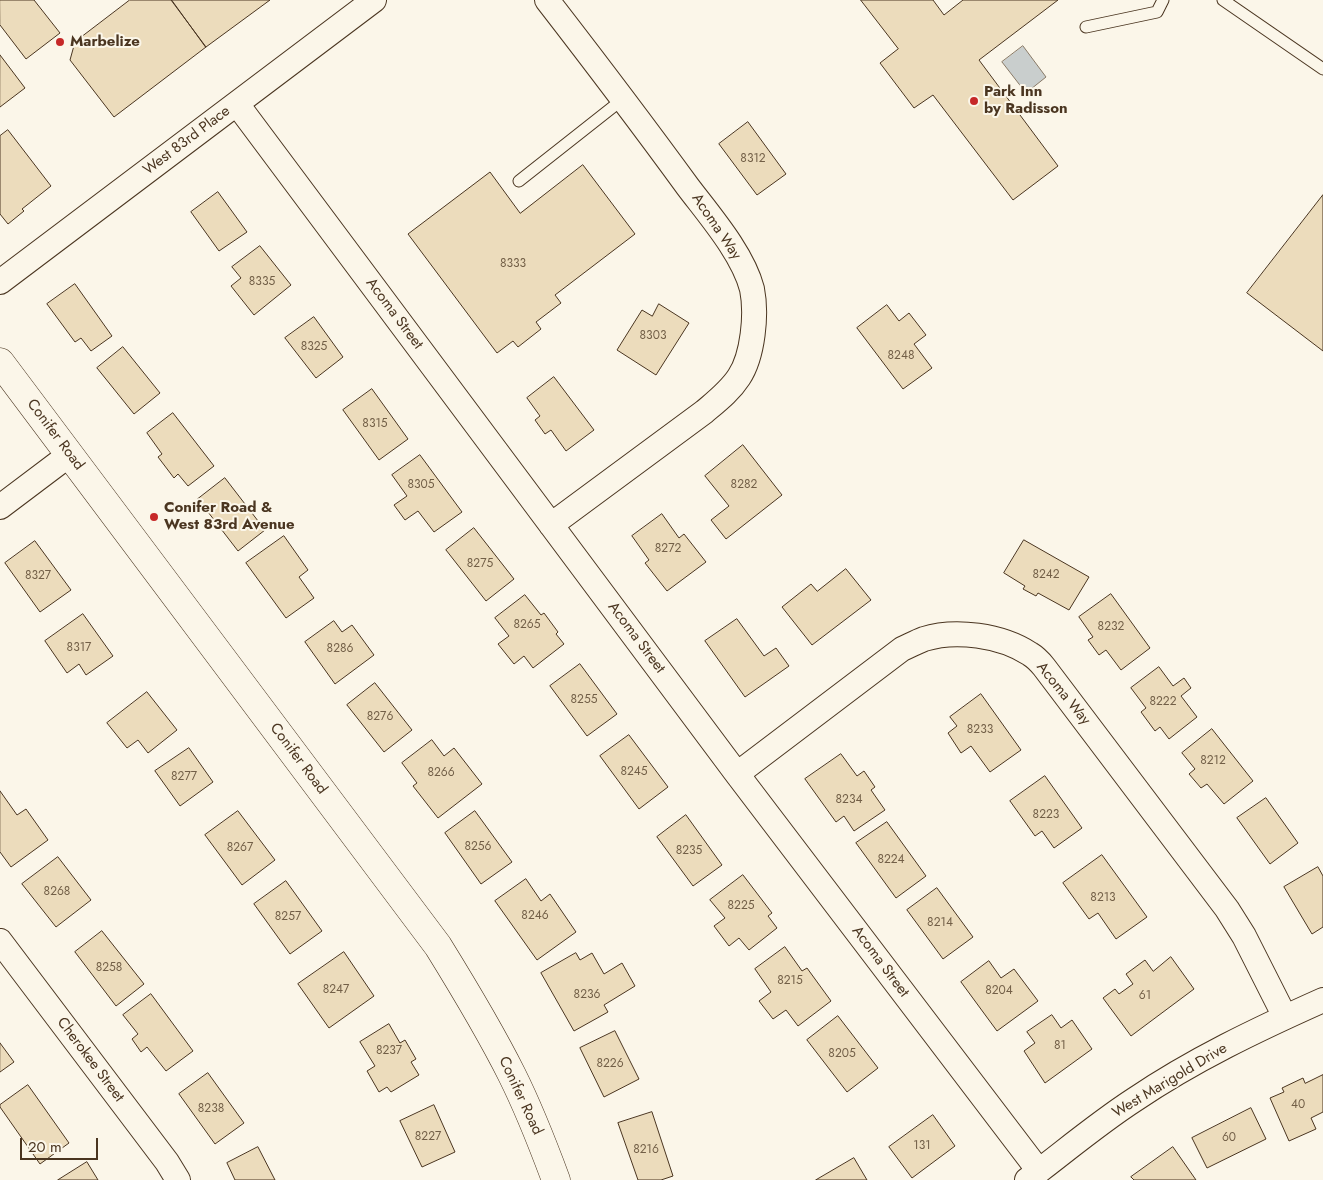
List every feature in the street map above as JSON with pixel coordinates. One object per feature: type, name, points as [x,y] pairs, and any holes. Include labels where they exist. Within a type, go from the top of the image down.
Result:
[{"type":"street","name":"West 83rd Place","points":[[0,282],[374,0]]},
{"type":"street","name":"Acoma Way","points":[[547,0],[728,240],[741,263],[752,289],[754,322],[747,363],[739,378],[724,394],[704,412],[551,525]]},
{"type":"street","name":"Acoma Street","points":[[236,104],[737,774],[1033,1175]]},
{"type":"street","name":"Conifer Road","points":[[0,362],[438,946],[477,1010],[512,1076],[542,1142],[556,1180]]},
{"type":"street","points":[[0,507],[70,455]]},
{"type":"street","name":"Acoma Way","points":[[737,774],[902,649],[923,640],[943,635],[982,636],[998,640],[1030,653],[1044,666],[1227,909],[1244,936],[1285,1017]]},
{"type":"street","name":"Cherokee Street","points":[[0,941],[178,1180]]},
{"type":"street","name":"West Marigold Drive","points":[[1033,1175],[1135,1099],[1200,1060],[1323,1000]]},
{"type":"lane","points":[[1086,27],[1157,12],[1163,0]]},
{"type":"lane","points":[[1223,0],[1323,69]]},
{"type":"lane","points":[[519,181],[623,99]]},
{"type":"shaded area","points":[[1023,46],[1046,77],[1026,93],[1002,62]]},
{"type":"building","points":[[0,0],[34,0],[60,33],[26,59],[0,25]]},
{"type":"building","points":[[130,0],[171,0],[206,47],[114,117],[70,60],[75,42]]},
{"type":"building","points":[[172,0],[270,0],[206,47]]},
{"type":"building","name":"Park Inn by Radisson","points":[[861,0],[933,0],[944,15],[963,0],[1058,0],[979,60],[1058,166],[1013,200],[933,95],[914,108],[880,63],[898,49]]},
{"type":"building","points":[[0,55],[25,88],[0,107]]},
{"type":"building","points":[[748,122],[786,174],[757,195],[719,144]]},
{"type":"building","points":[[8,130],[51,186],[22,209],[24,211],[8,224],[0,214],[0,136]]},
{"type":"building","points":[[583,165],[635,234],[555,295],[561,303],[536,322],[541,329],[518,347],[513,341],[497,353],[408,234],[490,172],[520,213]]},
{"type":"building","points":[[218,192],[247,232],[219,251],[191,212]]},
{"type":"building","points":[[1323,195],[1323,351],[1247,293]]},
{"type":"building","points":[[260,246],[291,285],[254,315],[231,286],[241,278],[232,267]]},
{"type":"building","points":[[75,284],[112,336],[91,351],[81,338],[75,342],[47,304]]},
{"type":"building","points":[[659,304],[689,323],[656,375],[617,350],[642,310],[652,316]]},
{"type":"building","points":[[887,305],[899,321],[909,313],[926,335],[914,344],[932,368],[903,389],[857,328]]},
{"type":"building","points":[[314,317],[343,357],[316,378],[285,338]]},
{"type":"building","points":[[123,347],[160,393],[134,414],[97,368]]},
{"type":"building","points":[[554,377],[594,430],[566,451],[551,430],[545,434],[535,420],[540,416],[527,398]]},
{"type":"building","points":[[372,389],[408,439],[379,460],[343,410]]},
{"type":"building","points":[[173,413],[214,466],[188,486],[178,474],[174,478],[158,457],[162,454],[147,433]]},
{"type":"building","points":[[743,445],[782,495],[726,539],[711,520],[729,506],[705,476]]},
{"type":"building","points":[[420,455],[462,512],[434,532],[418,511],[405,520],[394,505],[407,496],[392,475]]},
{"type":"building","points":[[225,478],[265,530],[238,551],[198,499]]},
{"type":"building","points":[[662,514],[679,538],[684,534],[706,562],[667,591],[645,563],[649,560],[632,536]]},
{"type":"building","points":[[474,528],[514,579],[486,601],[446,550]]},
{"type":"building","points":[[284,536],[308,570],[299,577],[314,598],[286,618],[246,563]]},
{"type":"building","points":[[1024,540],[1089,577],[1069,610],[1038,593],[1036,596],[1023,589],[1025,586],[1004,573]]},
{"type":"building","points":[[35,541],[71,590],[40,612],[5,563]]},
{"type":"building","points":[[846,569],[871,600],[812,645],[782,607],[811,584],[817,591]]},
{"type":"building","points":[[1111,594],[1150,648],[1121,670],[1106,650],[1099,655],[1088,640],[1093,637],[1079,617]]},
{"type":"building","points":[[525,595],[541,615],[544,613],[564,644],[533,668],[524,656],[514,664],[498,644],[509,636],[495,618]]},
{"type":"building","points":[[83,614],[113,656],[86,675],[79,664],[67,673],[45,641]]},
{"type":"building","points":[[737,619],[764,656],[776,648],[789,666],[745,697],[705,641]]},
{"type":"building","points":[[334,621],[342,632],[352,625],[374,655],[335,684],[305,642]]},
{"type":"building","points":[[580,664],[617,714],[587,736],[550,686]]},
{"type":"building","points":[[1159,667],[1173,686],[1184,678],[1191,688],[1181,696],[1197,717],[1169,739],[1160,727],[1155,731],[1141,712],[1146,708],[1131,688]]},
{"type":"building","points":[[375,683],[412,730],[384,752],[347,705]]},
{"type":"building","points":[[147,692],[177,730],[148,753],[138,740],[127,748],[107,723]]},
{"type":"building","points":[[981,694],[1021,750],[990,772],[971,746],[961,753],[948,733],[957,726],[950,717]]},
{"type":"building","points":[[1212,729],[1253,781],[1224,804],[1207,784],[1201,788],[1189,774],[1195,769],[1182,753]]},
{"type":"building","points":[[629,735],[668,787],[639,809],[600,756]]},
{"type":"building","points":[[432,740],[444,756],[454,748],[482,784],[438,818],[413,786],[417,783],[402,763]]},
{"type":"building","points":[[189,748],[213,782],[180,806],[155,771]]},
{"type":"building","points":[[841,754],[857,776],[864,771],[875,787],[871,790],[885,810],[854,831],[844,816],[836,822],[805,779]]},
{"type":"building","points":[[1045,776],[1082,828],[1054,848],[1042,831],[1035,836],[1010,801]]},
{"type":"building","points":[[0,791],[17,815],[26,809],[48,840],[11,867],[0,852]]},
{"type":"building","points":[[1266,798],[1298,843],[1270,864],[1237,818]]},
{"type":"building","points":[[238,811],[275,860],[242,885],[205,835]]},
{"type":"building","points":[[475,811],[512,862],[481,884],[445,833]]},
{"type":"building","points":[[686,815],[722,865],[693,886],[657,837]]},
{"type":"building","points":[[887,822],[926,876],[896,898],[856,843]]},
{"type":"building","points":[[1102,855],[1147,917],[1116,939],[1098,913],[1089,919],[1063,883]]},
{"type":"building","points":[[58,857],[91,900],[56,927],[22,884]]},
{"type":"building","points":[[1318,867],[1323,876],[1323,927],[1312,934],[1284,887]]},
{"type":"building","points":[[743,875],[772,913],[768,916],[777,928],[749,950],[739,938],[729,946],[714,926],[725,918],[710,900]]},
{"type":"building","points":[[526,879],[541,901],[550,894],[576,932],[537,960],[495,901]]},
{"type":"building","points":[[286,881],[322,931],[290,954],[254,904]]},
{"type":"building","points":[[937,888],[973,937],[943,959],[907,910]]},
{"type":"building","points":[[102,931],[144,984],[116,1006],[75,952]]},
{"type":"building","points":[[785,947],[802,971],[807,968],[831,1001],[798,1026],[786,1010],[773,1019],[759,1001],[771,992],[755,969]]},
{"type":"building","points":[[344,952],[374,996],[329,1028],[298,984]]},
{"type":"building","points":[[576,953],[580,960],[592,953],[604,974],[622,963],[635,986],[604,1005],[608,1012],[574,1031],[541,973]]},
{"type":"building","points":[[1171,957],[1194,989],[1131,1036],[1103,998],[1115,989],[1119,994],[1133,984],[1126,974],[1145,960],[1153,971]]},
{"type":"building","points":[[989,961],[1001,978],[1014,969],[1038,1001],[997,1031],[961,982]]},
{"type":"building","points":[[151,994],[193,1051],[166,1071],[147,1047],[141,1052],[132,1039],[138,1034],[123,1015]]},
{"type":"building","points":[[1052,1015],[1061,1028],[1072,1020],[1092,1049],[1045,1083],[1024,1051],[1035,1043],[1027,1032]]},
{"type":"building","points":[[838,1016],[878,1068],[847,1092],[807,1040]]},
{"type":"building","points":[[389,1024],[400,1043],[405,1040],[416,1059],[411,1062],[419,1075],[391,1092],[387,1087],[379,1092],[367,1071],[375,1066],[360,1042]]},
{"type":"building","points":[[615,1031],[639,1079],[604,1097],[580,1048]]},
{"type":"building","points":[[0,1043],[14,1062],[0,1072]]},
{"type":"building","points":[[208,1073],[244,1123],[215,1144],[179,1094]]},
{"type":"building","points":[[1323,1075],[1323,1112],[1311,1118],[1316,1129],[1289,1141],[1270,1098],[1284,1092],[1282,1088],[1303,1078],[1305,1083]]},
{"type":"building","points":[[28,1085],[69,1143],[40,1164],[0,1107],[0,1105]]},
{"type":"building","points":[[434,1105],[455,1152],[422,1167],[400,1121]]},
{"type":"building","points":[[1251,1108],[1266,1139],[1207,1168],[1192,1138]]},
{"type":"building","points":[[652,1112],[673,1176],[661,1180],[638,1180],[618,1123]]},
{"type":"building","points":[[933,1115],[955,1146],[912,1178],[889,1147]]},
{"type":"building","points":[[258,1147],[275,1180],[235,1180],[227,1163]]},
{"type":"building","points":[[1173,1147],[1196,1180],[1134,1180],[1131,1177]]},
{"type":"building","points":[[854,1158],[867,1180],[816,1180]]},
{"type":"building","points":[[87,1162],[98,1180],[58,1180]]},
{"type":"place","name":"Marbelize","points":[[60,42]]},
{"type":"place","name":"Park Inn by Radisson","points":[[974,101]]},
{"type":"place","name":"Conifer Road & West 83rd Avenue","points":[[154,517]]}]
